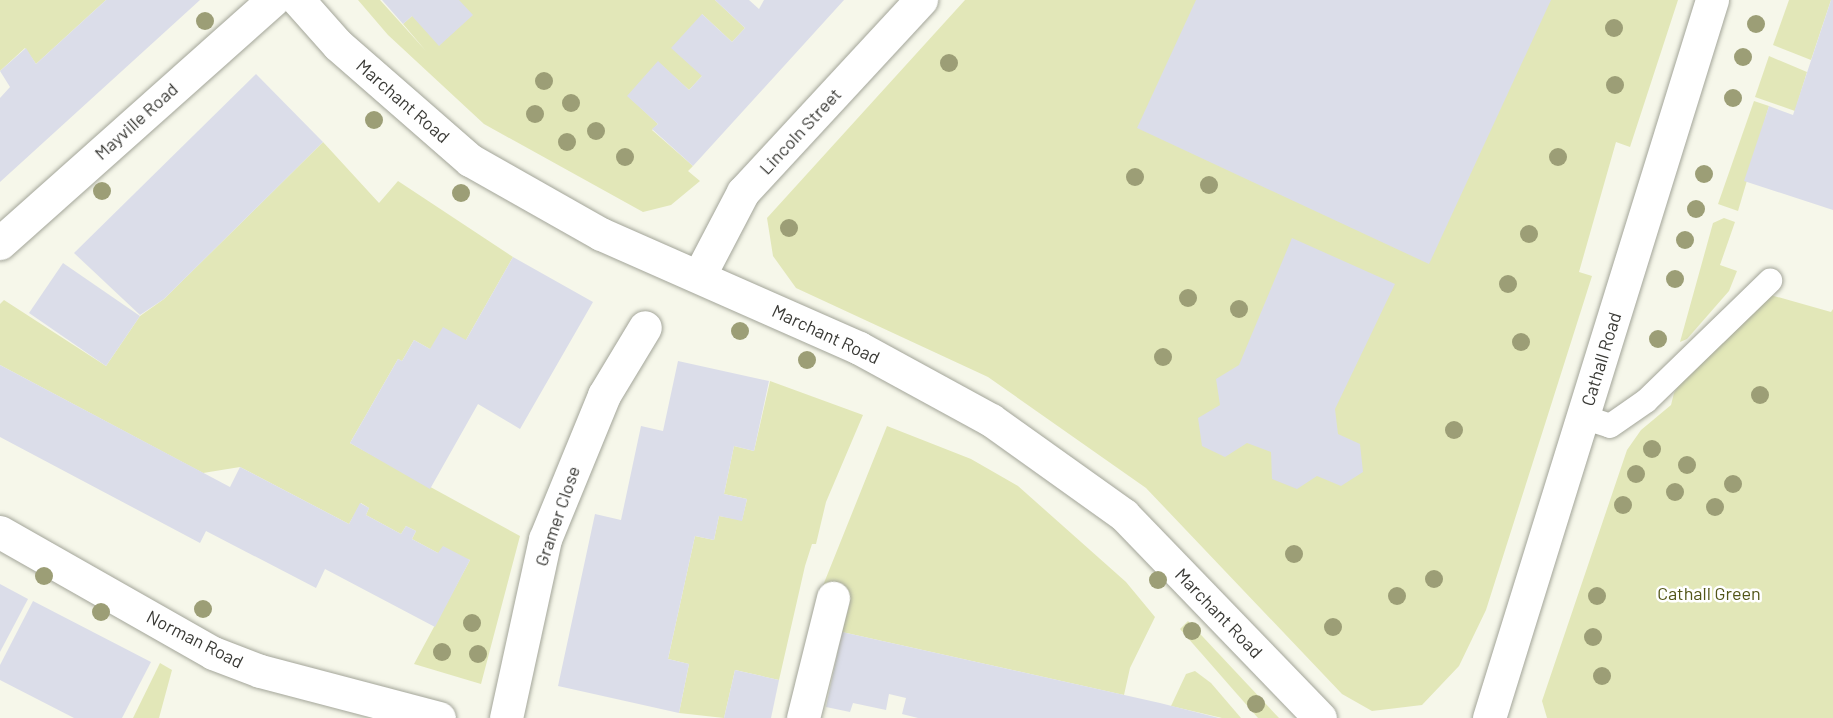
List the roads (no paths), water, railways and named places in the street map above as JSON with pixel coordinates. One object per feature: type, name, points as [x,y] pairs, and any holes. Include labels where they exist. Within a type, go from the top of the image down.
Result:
[{"type":"street","name":"Mayville Road","points":[[0,243],[273,0]]},
{"type":"street","name":"Marchant Road","points":[[298,0],[339,45],[470,160],[601,234],[896,366],[991,420],[1124,515],[1320,718]]},
{"type":"street","name":"Lincoln Street","points":[[699,276],[742,192],[921,0]]},
{"type":"street","name":"Cathall Road","points":[[1489,718],[1712,0]]},
{"type":"street","name":"Gramer Close","points":[[506,718],[549,529],[604,395],[645,327]]},
{"type":"street","name":"Norman Road","points":[[0,532],[213,652],[260,671],[439,718]]},
{"type":"street","points":[[803,718],[833,598]]},
{"type":"lane","points":[[1583,417],[1610,426],[1646,401],[1770,281]]},
{"type":"park label","name":"Cathall Green","points":[[1709,593]]}]
